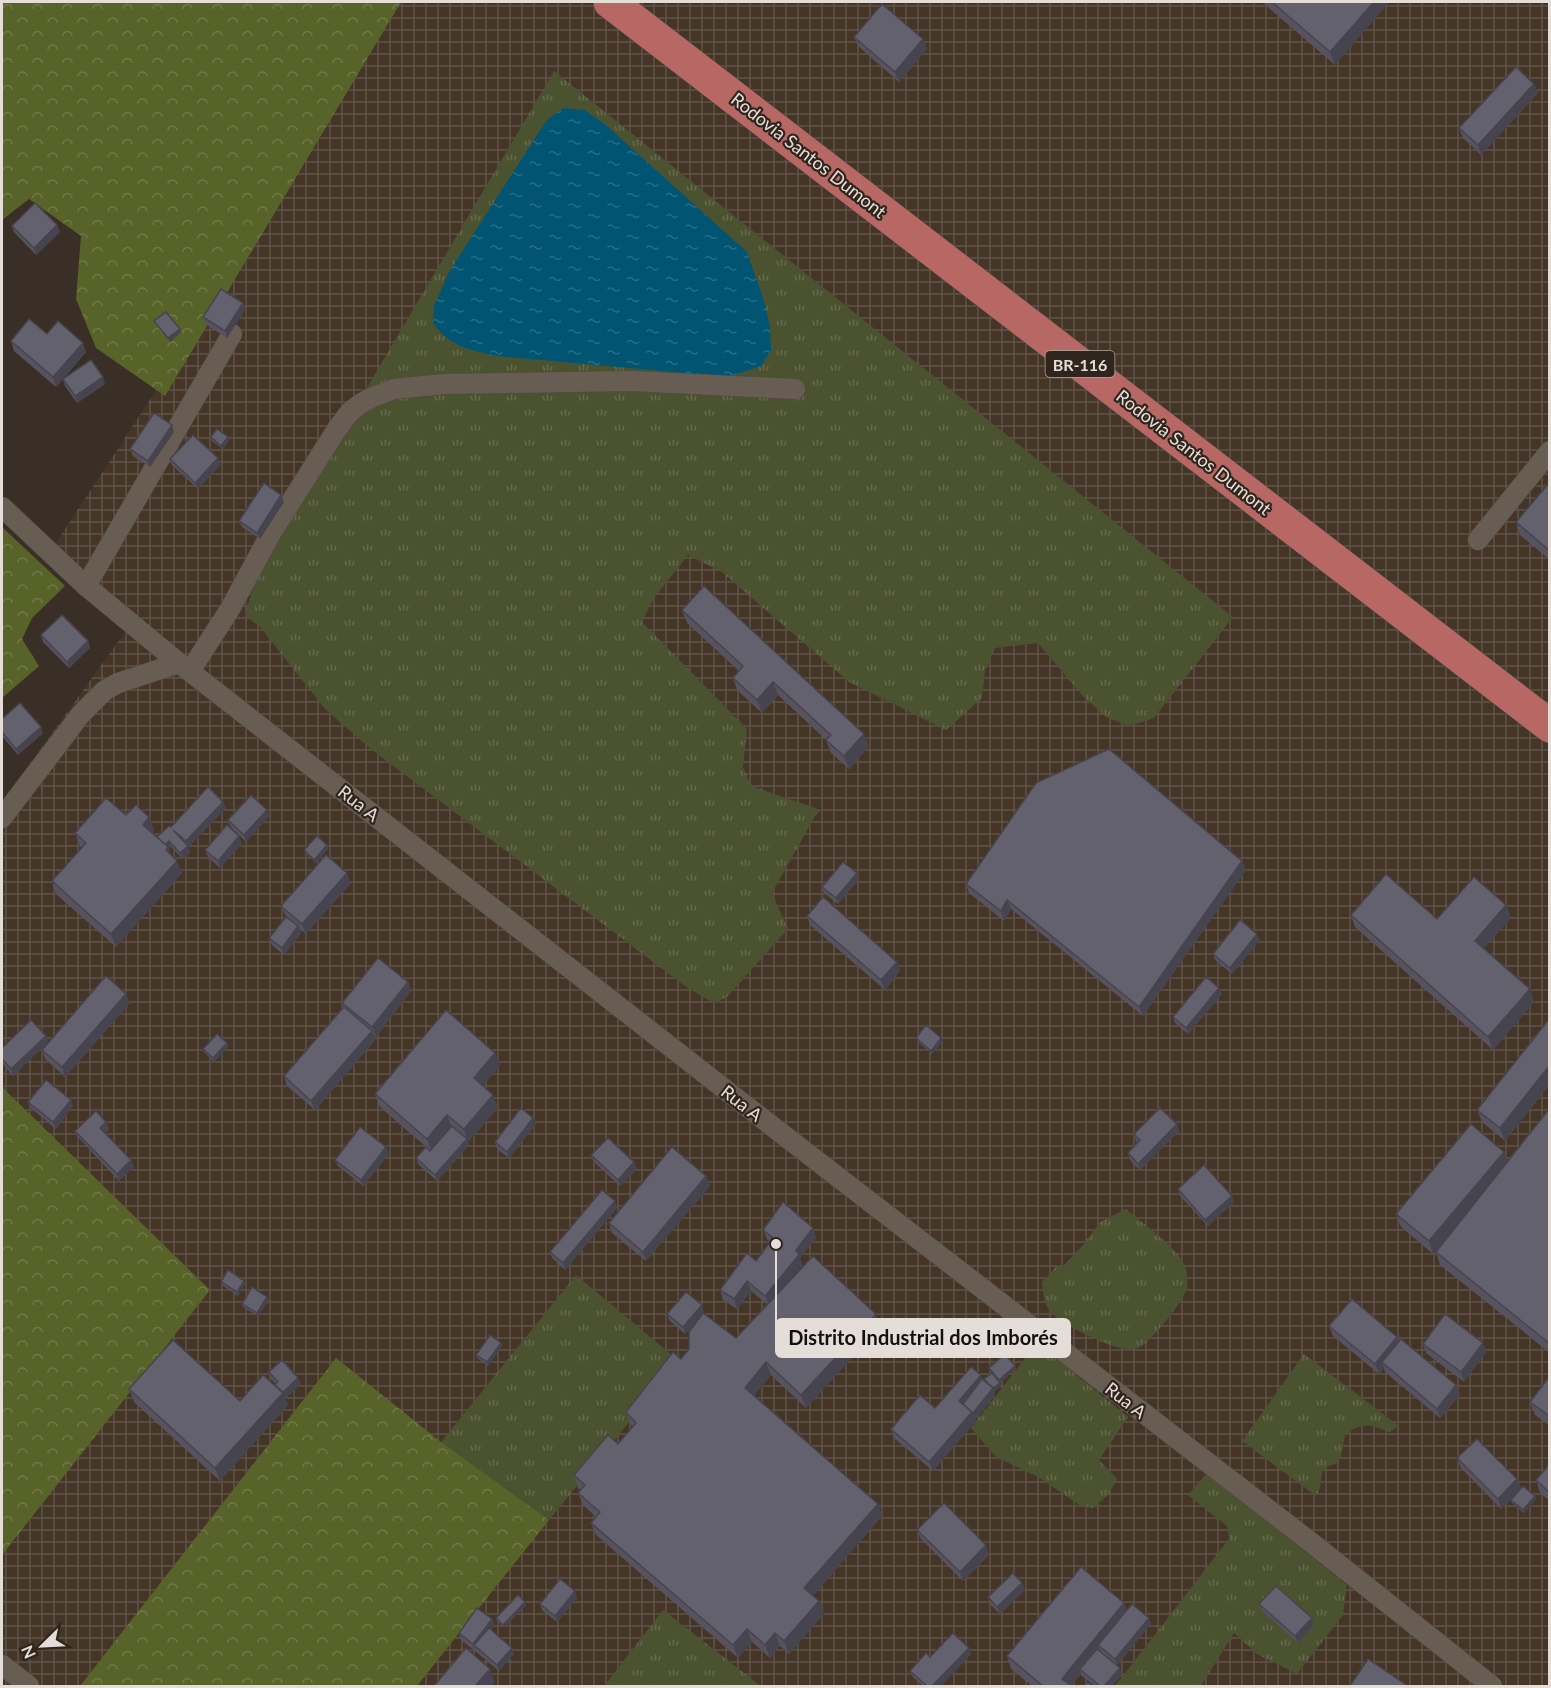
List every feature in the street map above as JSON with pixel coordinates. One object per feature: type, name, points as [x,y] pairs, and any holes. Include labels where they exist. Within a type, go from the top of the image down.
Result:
[{"type":"highway","name":"Rodovia Santos Dumont","points":[[610,2],[1550,726]]},
{"type":"street","points":[[86,586],[232,334]]},
{"type":"street","points":[[2,818],[81,714],[104,691],[118,682],[184,667],[230,609],[270,536],[337,429],[349,413],[373,397],[394,389],[467,384],[632,381],[795,389]]},
{"type":"street","points":[[1478,540],[1550,451]]},
{"type":"street","name":"Rua A","points":[[2,507],[86,586],[184,667],[768,1123],[1308,1540],[1492,1686]]},
{"type":"street","points":[[2,1665],[29,1686]]},
{"type":"shaded area","points":[[2,2],[1549,2],[1549,1686],[2,1686],[2,802],[131,624],[50,552],[254,241]]},
{"type":"green space","points":[[2,2],[401,2],[165,396],[96,348],[76,299],[81,236],[29,199],[2,220]]},
{"type":"green space","points":[[554,71],[1233,617],[1154,718],[1129,726],[1106,717],[1082,695],[1038,643],[995,648],[985,671],[982,698],[946,730],[849,682],[722,572],[688,555],[654,598],[642,622],[747,729],[743,767],[751,786],[821,810],[815,816],[772,893],[788,929],[727,997],[714,1003],[689,989],[372,750],[325,709],[261,628],[245,615],[253,588],[290,518]]},
{"type":"green space","points":[[2,527],[65,586],[32,618],[22,639],[39,666],[2,698]]},
{"type":"green space","points":[[2,1087],[210,1290],[2,1555]]},
{"type":"green space","points":[[1126,1209],[1175,1251],[1185,1266],[1187,1280],[1185,1294],[1166,1321],[1143,1345],[1130,1349],[1093,1338],[1058,1318],[1047,1306],[1042,1282],[1056,1267],[1064,1265],[1100,1222]]},
{"type":"green space","points":[[576,1275],[679,1361],[549,1520],[441,1442]]},
{"type":"green space","points":[[1037,1343],[1128,1417],[1099,1460],[1117,1479],[1108,1495],[1093,1508],[1081,1506],[1038,1477],[996,1457],[971,1428]]},
{"type":"green space","points":[[1304,1354],[1399,1426],[1389,1432],[1371,1426],[1362,1426],[1345,1435],[1341,1457],[1336,1464],[1322,1472],[1321,1486],[1316,1496],[1242,1441]]},
{"type":"green space","points":[[336,1358],[441,1442],[549,1520],[417,1686],[80,1686]]},
{"type":"green space","points":[[1207,1473],[1347,1585],[1343,1615],[1297,1674],[1257,1654],[1234,1633],[1201,1686],[1115,1686],[1229,1539],[1227,1526],[1188,1495]]},
{"type":"green space","points":[[663,1610],[761,1686],[604,1686]]},
{"type":"water","points":[[563,108],[585,110],[607,126],[747,252],[765,304],[770,327],[771,351],[761,366],[728,377],[497,356],[454,343],[433,324],[434,306],[449,272],[546,121]]},
{"type":"building","points":[[1272,2],[1374,2],[1330,52]]},
{"type":"building","points":[[882,4],[923,39],[895,72],[854,37]]},
{"type":"building","points":[[1516,67],[1534,84],[1478,145],[1459,128]]},
{"type":"building","points":[[35,203],[57,225],[34,248],[12,226]]},
{"type":"building","points":[[221,289],[243,303],[225,331],[203,317]]},
{"type":"building","points":[[166,312],[180,329],[168,338],[154,321]]},
{"type":"building","points":[[29,319],[47,334],[58,321],[83,343],[53,377],[11,341]]},
{"type":"building","points":[[91,360],[103,377],[75,396],[63,379]]},
{"type":"building","points":[[154,413],[172,425],[148,461],[130,449]]},
{"type":"building","points":[[217,429],[228,437],[221,446],[211,437]]},
{"type":"building","points":[[193,435],[218,458],[195,483],[170,459]]},
{"type":"building","points":[[1550,482],[1550,551],[1516,522]]},
{"type":"building","points":[[264,483],[281,495],[257,533],[239,521]]},
{"type":"building","points":[[704,586],[864,734],[844,756],[826,740],[831,735],[773,682],[757,700],[733,678],[743,666],[682,610]]},
{"type":"building","points":[[62,615],[88,641],[67,662],[41,635]]},
{"type":"building","points":[[20,703],[41,727],[16,749],[2,732],[2,719]]},
{"type":"building","points":[[1109,749],[1242,861],[1139,1007],[1007,900],[1001,911],[966,884],[1036,783]]},
{"type":"building","points":[[208,787],[223,802],[186,841],[173,830],[188,846],[180,853],[169,841],[165,845],[157,837],[169,826],[171,827]]},
{"type":"building","points":[[251,795],[267,810],[244,835],[228,820]]},
{"type":"building","points":[[106,798],[126,815],[136,805],[149,817],[143,825],[168,847],[166,850],[177,861],[111,934],[52,881],[86,843],[75,833]]},
{"type":"building","points":[[227,825],[239,836],[218,861],[205,850]]},
{"type":"building","points":[[317,836],[327,845],[314,860],[304,850]]},
{"type":"building","points":[[326,855],[347,873],[302,924],[281,906]]},
{"type":"building","points":[[843,862],[857,873],[836,898],[822,887]]},
{"type":"building","points":[[1386,874],[1437,919],[1474,877],[1506,905],[1475,941],[1530,989],[1488,1037],[1351,915]]},
{"type":"building","points":[[823,897],[897,962],[881,980],[807,916]]},
{"type":"building","points":[[286,917],[298,926],[282,948],[269,938]]},
{"type":"building","points":[[1240,920],[1257,934],[1230,968],[1213,954]]},
{"type":"building","points":[[378,958],[408,982],[372,1027],[342,1003]]},
{"type":"building","points":[[106,976],[126,994],[62,1067],[42,1050]]},
{"type":"building","points":[[1206,977],[1219,988],[1186,1028],[1173,1017]]},
{"type":"building","points":[[344,1007],[372,1031],[311,1101],[284,1076]]},
{"type":"building","points":[[446,1010],[495,1053],[474,1078],[493,1095],[464,1129],[447,1115],[427,1139],[375,1094]]},
{"type":"building","points":[[1550,1018],[1550,1065],[1500,1128],[1477,1110]]},
{"type":"building","points":[[31,1020],[46,1036],[11,1069],[2,1059],[2,1048]]},
{"type":"building","points":[[926,1025],[941,1038],[931,1051],[916,1038]]},
{"type":"building","points":[[217,1034],[227,1043],[213,1058],[203,1049]]},
{"type":"building","points":[[46,1080],[71,1100],[53,1122],[28,1102]]},
{"type":"building","points":[[521,1108],[533,1118],[507,1152],[495,1142]]},
{"type":"building","points":[[1160,1108],[1177,1124],[1138,1164],[1128,1153],[1140,1140],[1134,1134]]},
{"type":"building","points":[[1550,1108],[1550,1344],[1436,1252]]},
{"type":"building","points":[[96,1111],[106,1122],[100,1128],[131,1160],[117,1174],[75,1131]]},
{"type":"building","points":[[1471,1124],[1504,1152],[1429,1241],[1396,1214]]},
{"type":"building","points":[[452,1126],[467,1139],[435,1175],[416,1158],[426,1147],[430,1151]]},
{"type":"building","points":[[360,1127],[386,1147],[361,1180],[335,1160]]},
{"type":"building","points":[[608,1138],[634,1162],[618,1180],[591,1155]]},
{"type":"building","points":[[672,1147],[706,1176],[643,1252],[609,1223]]},
{"type":"building","points":[[1204,1165],[1232,1196],[1205,1220],[1178,1189]]},
{"type":"building","points":[[602,1190],[615,1201],[563,1263],[550,1252]]},
{"type":"building","points":[[783,1202],[813,1228],[796,1250],[799,1255],[765,1296],[747,1281],[734,1299],[720,1290],[747,1253],[756,1261],[773,1238],[763,1230]]},
{"type":"building","points":[[813,1256],[876,1314],[801,1395],[766,1362],[745,1388],[878,1504],[804,1588],[819,1601],[784,1641],[775,1633],[765,1645],[747,1629],[733,1645],[591,1523],[600,1512],[578,1493],[585,1485],[574,1475],[608,1435],[618,1444],[636,1423],[626,1412],[673,1352],[681,1359],[689,1349],[689,1332],[703,1313],[736,1338]]},
{"type":"building","points":[[228,1270],[244,1281],[237,1292],[221,1282]]},
{"type":"building","points":[[252,1287],[267,1297],[257,1313],[242,1304]]},
{"type":"building","points":[[686,1292],[702,1305],[683,1327],[667,1314]]},
{"type":"building","points":[[1352,1299],[1397,1337],[1375,1364],[1329,1326]]},
{"type":"building","points":[[1445,1314],[1483,1343],[1461,1372],[1423,1344]]},
{"type":"building","points":[[490,1335],[501,1343],[487,1362],[476,1355]]},
{"type":"building","points":[[1401,1339],[1456,1385],[1437,1409],[1382,1362]]},
{"type":"building","points":[[173,1340],[240,1401],[263,1375],[283,1393],[215,1468],[129,1389]]},
{"type":"building","points":[[1005,1354],[1015,1366],[999,1380],[989,1368]]},
{"type":"building","points":[[282,1360],[298,1378],[283,1392],[275,1385],[278,1382],[269,1372]]},
{"type":"building","points":[[971,1367],[981,1375],[959,1401],[972,1412],[929,1462],[891,1429],[920,1395],[935,1408]]},
{"type":"building","points":[[992,1373],[1000,1383],[993,1388],[984,1379]]},
{"type":"building","points":[[1550,1376],[1550,1416],[1530,1402]]},
{"type":"building","points":[[982,1379],[993,1388],[973,1413],[963,1404]]},
{"type":"building","points":[[1477,1439],[1517,1479],[1498,1499],[1457,1458]]},
{"type":"building","points":[[1550,1464],[1550,1493],[1536,1480]]},
{"type":"building","points":[[1523,1486],[1535,1496],[1523,1510],[1511,1500]]},
{"type":"building","points":[[944,1503],[986,1545],[960,1572],[917,1530]]},
{"type":"building","points":[[1081,1567],[1124,1603],[1062,1679],[1071,1686],[1043,1686],[1007,1656]]},
{"type":"building","points":[[1013,1573],[1022,1583],[997,1607],[988,1597]]},
{"type":"building","points":[[560,1579],[575,1591],[555,1616],[540,1604]]},
{"type":"building","points":[[1276,1586],[1312,1618],[1295,1636],[1259,1604]]},
{"type":"building","points":[[518,1595],[525,1602],[503,1625],[496,1618]]},
{"type":"building","points":[[1132,1604],[1149,1618],[1115,1659],[1098,1645]]},
{"type":"building","points":[[477,1608],[492,1619],[473,1644],[459,1633]]},
{"type":"building","points":[[489,1628],[512,1648],[497,1665],[474,1645]]},
{"type":"building","points":[[953,1633],[969,1648],[932,1686],[927,1686],[910,1671],[926,1653],[930,1657]]},
{"type":"building","points":[[466,1648],[490,1669],[475,1686],[434,1686]]},
{"type":"building","points":[[1097,1649],[1120,1668],[1104,1686],[1100,1686],[1080,1669]]},
{"type":"building","points":[[1368,1659],[1408,1686],[1350,1686]]},
{"type":"place","name":"Distrito Industrial dos Imborés","points":[[776,1244]]}]
